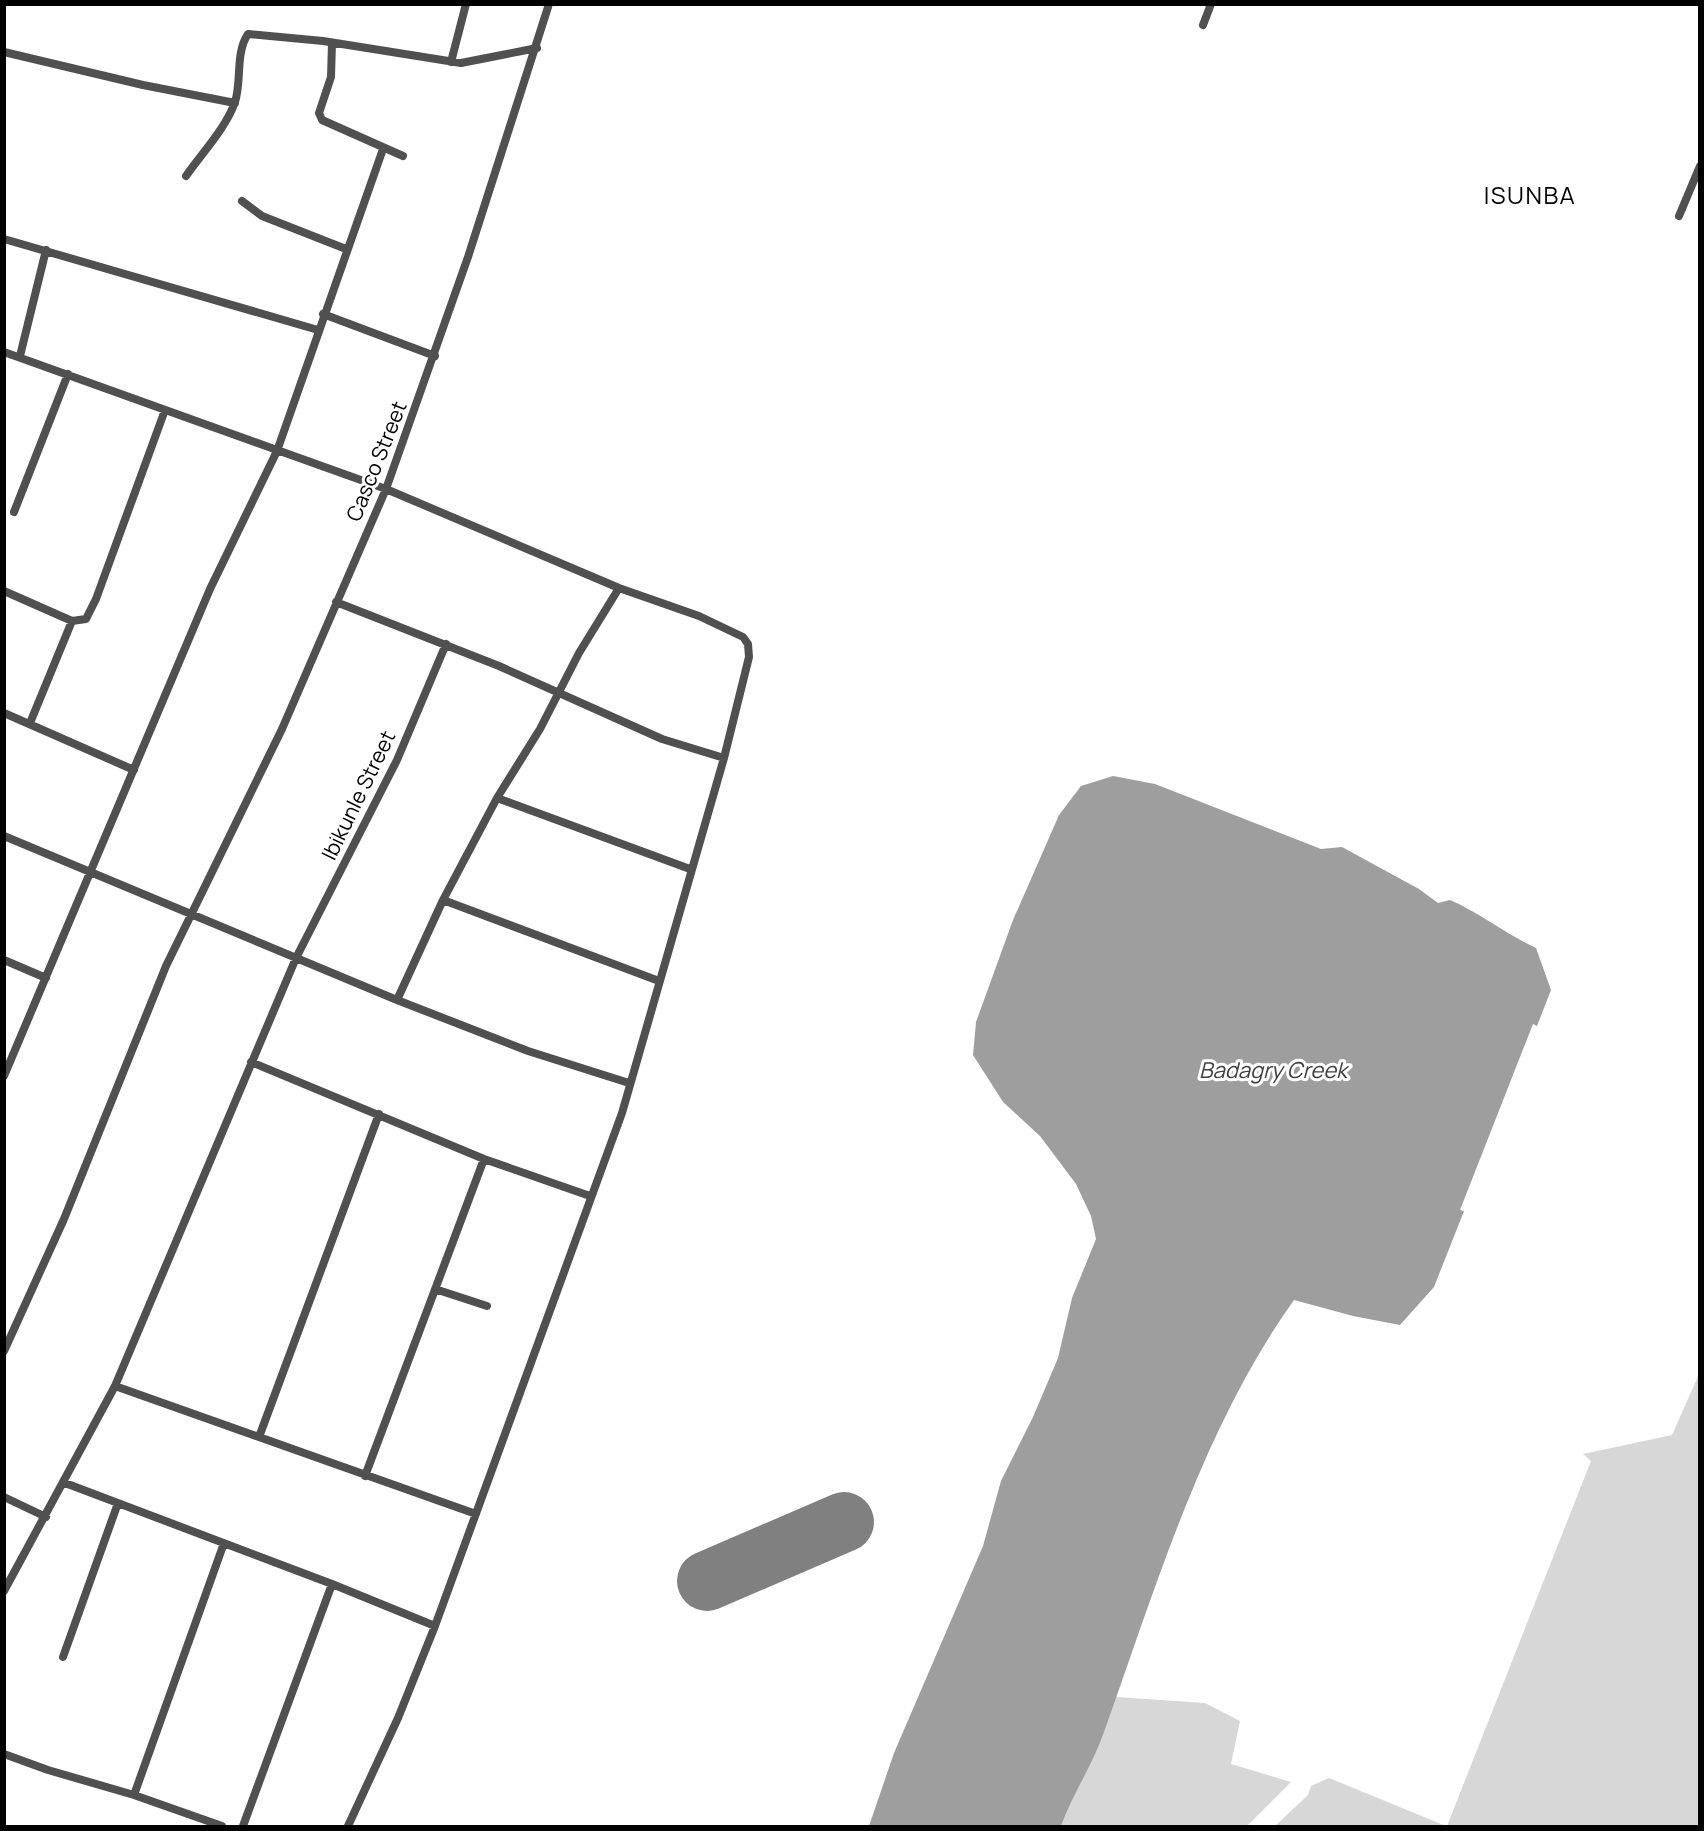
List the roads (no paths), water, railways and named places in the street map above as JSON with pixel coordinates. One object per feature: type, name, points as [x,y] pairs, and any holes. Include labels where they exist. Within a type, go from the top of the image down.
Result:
[{"type":"street","points":[[451,62],[466,4]]},
{"type":"street","name":"Casco Street","points":[[4,1350],[64,1219],[154,994],[191,912],[282,729],[386,489],[435,356],[537,48],[549,4]]},
{"type":"street","points":[[1203,25],[1211,4]]},
{"type":"street","points":[[186,176],[235,104],[240,83],[243,41],[248,34],[332,43],[451,62],[537,48]]},
{"type":"street","points":[[332,43],[331,77],[319,113],[322,120],[403,156]]},
{"type":"street","points":[[4,52],[132,83],[235,104]]},
{"type":"street","points":[[4,1076],[210,589],[277,451],[323,314],[383,149]]},
{"type":"street","points":[[1679,216],[1700,166]]},
{"type":"street","points":[[243,201],[262,216],[346,249]]},
{"type":"street","points":[[4,239],[318,330]]},
{"type":"street","points":[[20,356],[46,250]]},
{"type":"street","points":[[323,314],[435,356]]},
{"type":"street","points":[[4,352],[386,489],[619,588],[699,616],[743,637],[748,644],[749,657],[724,758],[690,869],[622,1113],[435,1626],[398,1718],[348,1827]]},
{"type":"street","points":[[14,512],[68,374]]},
{"type":"street","points":[[4,591],[72,621],[86,619],[96,598],[165,410]]},
{"type":"street","points":[[397,1000],[443,900],[497,798],[619,588]]},
{"type":"street","points":[[336,602],[446,644],[662,739],[724,758]]},
{"type":"street","points":[[30,723],[72,621]]},
{"type":"street","name":"Ibikunle Street","points":[[4,1591],[65,1483],[115,1386],[296,958],[397,760],[446,644]]},
{"type":"street","points":[[4,712],[134,770]]},
{"type":"street","points":[[497,798],[690,869]]},
{"type":"street","points":[[4,836],[191,912],[397,1000],[528,1051],[629,1083]]},
{"type":"street","points":[[443,900],[659,981]]},
{"type":"street","points":[[4,960],[46,978]]},
{"type":"street","points":[[251,1062],[484,1159],[590,1196]]},
{"type":"street","points":[[259,1437],[380,1114]]},
{"type":"street","points":[[365,1476],[484,1159]]},
{"type":"street","points":[[435,1289],[487,1306]]},
{"type":"street","points":[[115,1386],[476,1514]]},
{"type":"street","points":[[65,1483],[332,1584],[435,1626]]},
{"type":"street","points":[[4,1497],[46,1516]]},
{"type":"street","points":[[63,1657],[117,1503]]},
{"type":"street","points":[[134,1795],[224,1543]]},
{"type":"street","points":[[243,1827],[332,1584]]},
{"type":"street","points":[[4,1754],[48,1770],[134,1795],[222,1827]]},
{"type":"water","name":"Badagry Creek","points":[[1113,776],[1155,784],[1321,849],[1342,847],[1419,889],[1438,903],[1450,900],[1536,948],[1551,990],[1537,1026],[1533,1024],[1460,1210],[1464,1211],[1434,1287],[1400,1325],[1353,1316],[1294,1300],[1262,1349],[1233,1401],[1184,1509],[1099,1744],[1061,1826],[869,1826],[894,1753],[983,1546],[1001,1481],[1033,1417],[1058,1358],[1072,1298],[1096,1239],[1091,1216],[1076,1184],[1040,1136],[1003,1102],[973,1055],[976,1022],[1013,920],[1059,815],[1081,786]]},
{"type":"district","name":"ISUNBA","points":[[1530,194]]}]
